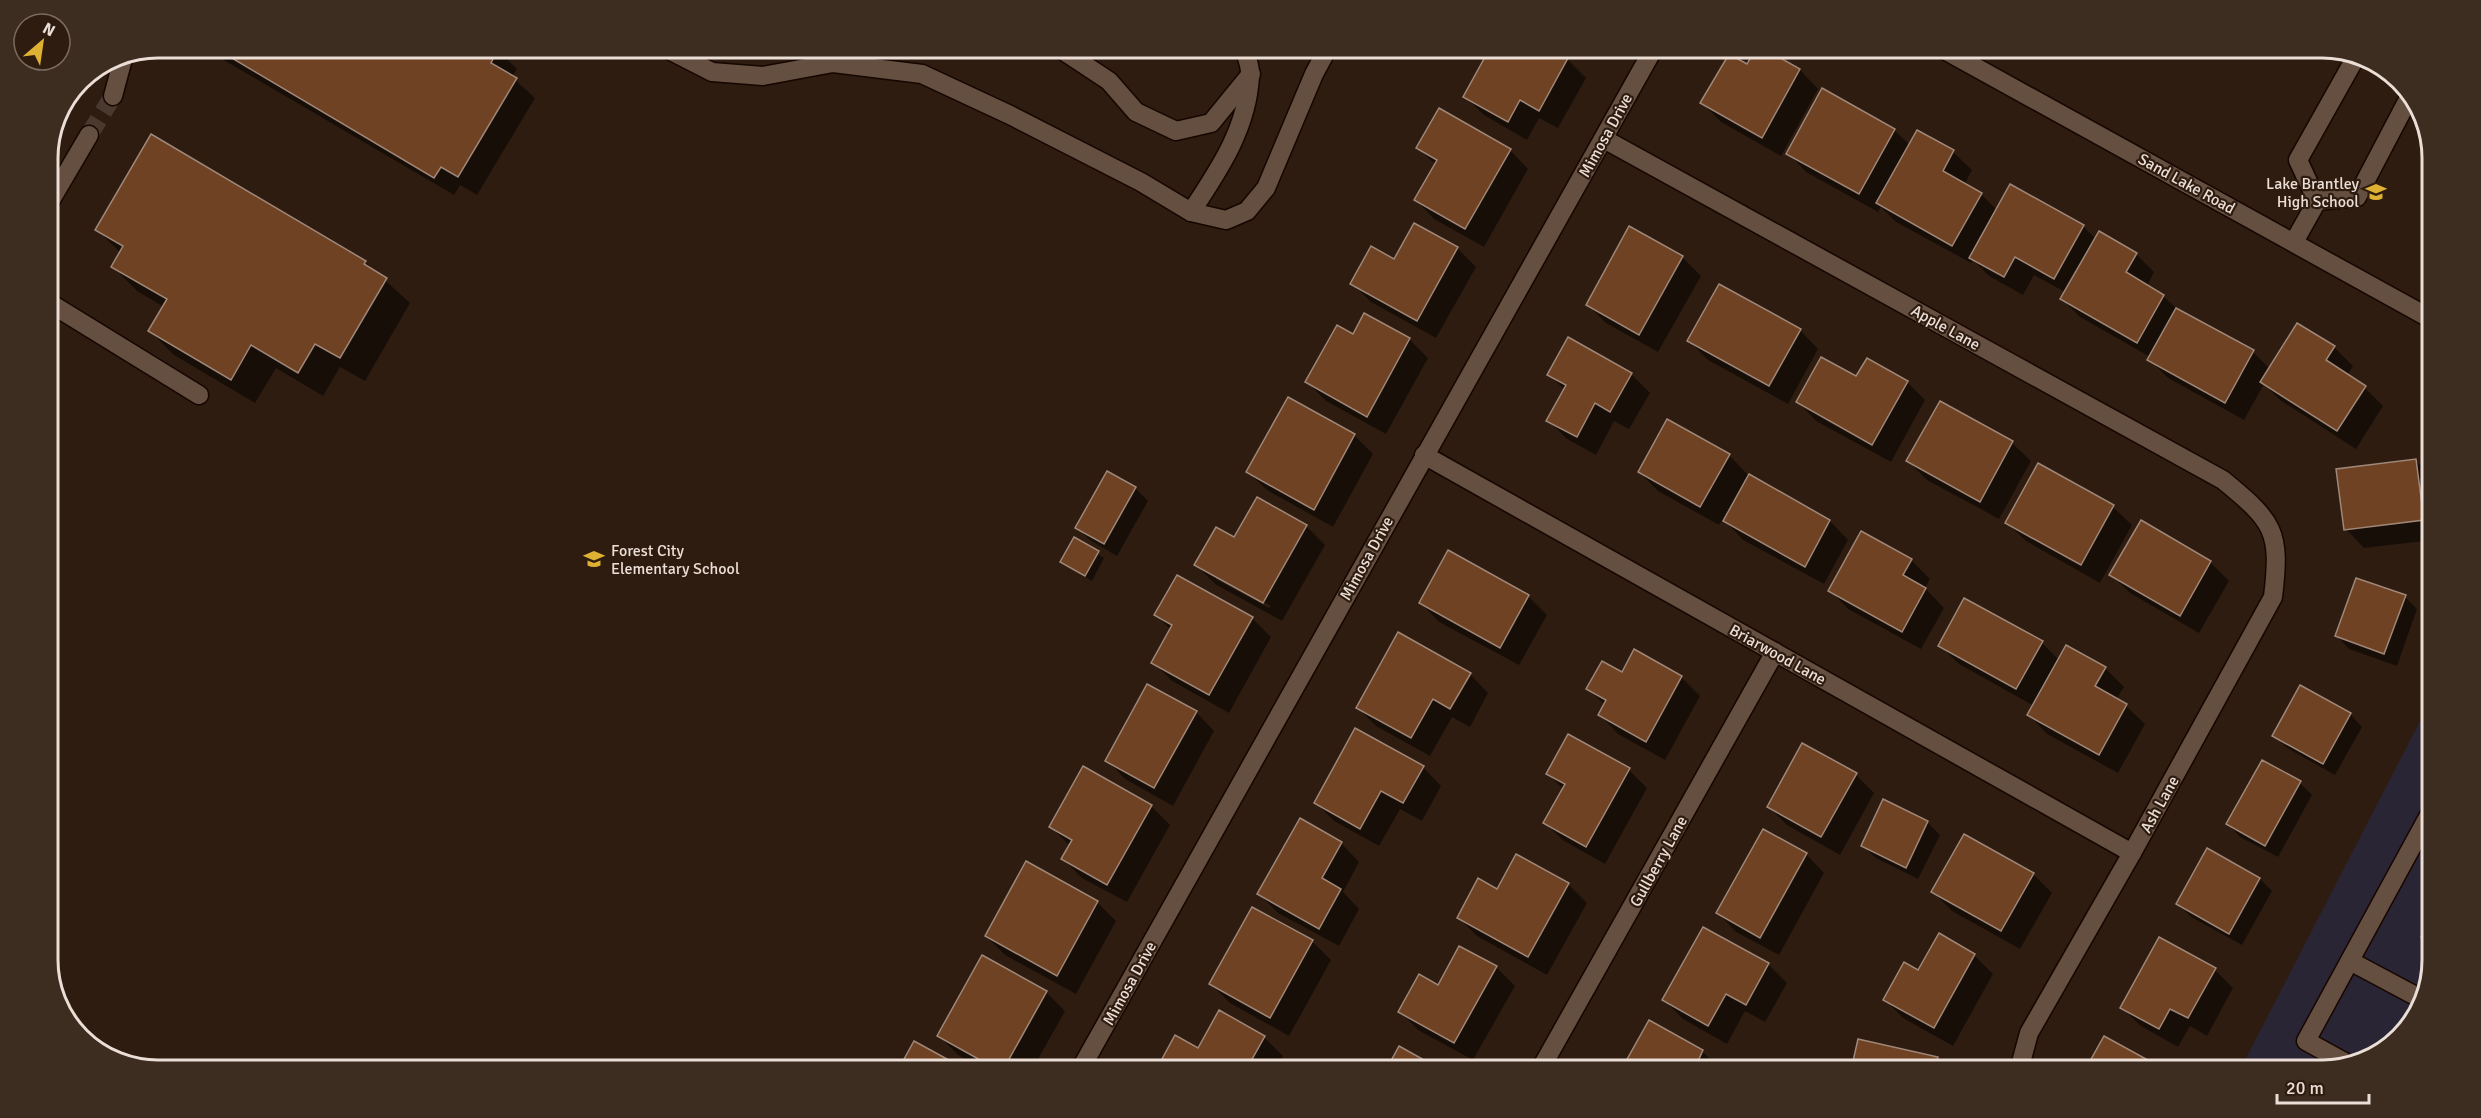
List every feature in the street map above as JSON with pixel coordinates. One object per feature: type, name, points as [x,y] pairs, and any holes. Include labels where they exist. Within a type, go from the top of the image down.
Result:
[{"type":"street","points":[[685,58],[712,72],[763,76],[833,63],[922,74],[1020,120],[1141,182],[1191,212],[1226,220],[1247,211],[1266,188],[1323,58]]},
{"type":"street","points":[[1074,58],[1109,81],[1136,112],[1176,132],[1211,123],[1251,74]]},
{"type":"street","points":[[1191,212],[1214,177],[1241,126],[1251,74],[1247,58]]},
{"type":"street","name":"Mimosa Drive","points":[[1086,1060],[1649,58]]},
{"type":"street","name":"Sand Lake Road","points":[[1959,58],[2422,314]]},
{"type":"street","points":[[2317,201],[2298,160],[2351,63]]},
{"type":"street","points":[[113,96],[121,66]]},
{"type":"street","points":[[2317,201],[2357,197],[2406,103]]},
{"type":"street","points":[[59,186],[89,135]]},
{"type":"street","name":"Apple Lane","points":[[1604,139],[2223,480],[2252,504],[2274,533]]},
{"type":"street","points":[[2294,242],[2317,201]]},
{"type":"street","points":[[59,309],[199,394]]},
{"type":"street","name":"Briarwood Lane","points":[[1424,455],[2132,853]]},
{"type":"street","name":"Ash Lane","points":[[2022,1060],[2029,1033],[2132,853],[2272,597],[2277,560],[2274,533]]},
{"type":"street","name":"Gullberry Lane","points":[[1546,1060],[1775,652]]},
{"type":"street","points":[[2338,1058],[2306,1041],[2422,828]]},
{"type":"street","points":[[2350,962],[2416,996]]},
{"type":"shaded area","points":[[2422,717],[2422,959],[2421,979],[2415,998],[2393,1030],[2378,1043],[2355,1054],[2322,1060],[2245,1060]]},
{"type":"building","points":[[232,58],[493,58],[491,63],[517,78],[458,177],[441,167],[434,178]]},
{"type":"building","points":[[1484,58],[1568,58],[1539,111],[1520,100],[1508,122],[1463,97]]},
{"type":"building","points":[[1727,58],[1736,58],[1747,64],[1750,58],[1781,58],[1800,69],[1762,138],[1700,103]]},
{"type":"building","points":[[1822,88],[1895,129],[1859,194],[1786,154]]},
{"type":"building","points":[[1439,108],[1511,149],[1465,229],[1414,200],[1437,160],[1416,148]]},
{"type":"building","points":[[1917,130],[1954,150],[1943,171],[1982,193],[1952,246],[1876,203]]},
{"type":"building","points":[[151,134],[366,261],[364,264],[387,278],[340,358],[315,344],[298,373],[251,345],[231,380],[148,331],[167,299],[111,267],[123,246],[95,230]]},
{"type":"building","points":[[2010,184],[2084,225],[2054,279],[2015,257],[2004,277],[1969,258]]},
{"type":"building","points":[[1414,223],[1458,247],[1417,321],[1350,284],[1371,246],[1394,259]]},
{"type":"building","points":[[1629,226],[1683,256],[1639,335],[1586,305]]},
{"type":"building","points":[[2099,231],[2137,253],[2126,272],[2164,295],[2137,343],[2060,299]]},
{"type":"building","points":[[1719,284],[1801,329],[1769,386],[1687,341]]},
{"type":"building","points":[[2176,308],[2254,350],[2225,403],[2147,360]]},
{"type":"building","points":[[1364,313],[1410,338],[1367,417],[1305,382],[1337,325],[1353,334]]},
{"type":"building","points":[[2297,323],[2335,346],[2326,360],[2366,386],[2337,431],[2260,382]]},
{"type":"building","points":[[1568,337],[1632,373],[1610,412],[1595,403],[1577,437],[1546,421],[1566,385],[1547,375]]},
{"type":"building","points":[[1821,357],[1856,376],[1867,358],[1908,381],[1872,445],[1796,402]]},
{"type":"building","points":[[1288,397],[1355,434],[1314,510],[1246,472]]},
{"type":"building","points":[[1940,401],[2013,441],[1980,502],[1906,461]]},
{"type":"building","points":[[1667,419],[1730,454],[1700,507],[1638,472]]},
{"type":"building","points":[[2416,459],[2422,520],[2344,530],[2336,469]]},
{"type":"building","points":[[2038,463],[2114,505],[2081,565],[2005,523]]},
{"type":"building","points":[[1107,471],[1136,487],[1104,544],[1075,528]]},
{"type":"building","points":[[1749,474],[1830,520],[1805,567],[1723,521]]},
{"type":"building","points":[[1257,497],[1307,525],[1263,603],[1194,565],[1216,527],[1234,537]]},
{"type":"building","points":[[2141,520],[2211,561],[2180,616],[2109,575]]},
{"type":"building","points":[[1861,531],[1912,559],[1903,575],[1926,588],[1902,632],[1828,591]]},
{"type":"building","points":[[1074,537],[1099,551],[1085,576],[1060,562]]},
{"type":"building","points":[[1448,550],[1529,595],[1500,648],[1419,603]]},
{"type":"building","points":[[1177,575],[1253,617],[1209,695],[1151,663],[1172,625],[1154,615]]},
{"type":"building","points":[[2356,578],[2406,595],[2384,654],[2335,636]]},
{"type":"building","points":[[1964,598],[2043,641],[2016,689],[1938,646]]},
{"type":"building","points":[[1398,632],[1471,673],[1450,709],[1433,699],[1411,738],[1356,708]]},
{"type":"building","points":[[2066,645],[2106,667],[2095,686],[2127,704],[2099,755],[2027,715]]},
{"type":"building","points":[[1634,649],[1682,676],[1646,742],[1598,715],[1606,700],[1586,689],[1602,661],[1622,672]]},
{"type":"building","points":[[1147,684],[1197,711],[1154,788],[1105,761]]},
{"type":"building","points":[[2300,685],[2351,713],[2323,764],[2272,736]]},
{"type":"building","points":[[1355,728],[1424,766],[1403,803],[1381,791],[1360,829],[1314,803]]},
{"type":"building","points":[[1568,734],[1630,768],[1586,847],[1543,823],[1565,784],[1546,774]]},
{"type":"building","points":[[1802,743],[1857,773],[1821,837],[1767,807]]},
{"type":"building","points":[[2262,760],[2301,781],[2265,846],[2226,824]]},
{"type":"building","points":[[1083,766],[1152,805],[1107,885],[1061,859],[1072,840],[1049,827]]},
{"type":"building","points":[[1883,799],[1928,821],[1906,868],[1861,846]]},
{"type":"building","points":[[1300,818],[1342,842],[1322,878],[1341,889],[1319,929],[1257,894]]},
{"type":"building","points":[[1763,829],[1807,853],[1760,938],[1716,913]]},
{"type":"building","points":[[1964,834],[2034,873],[2001,931],[1931,892]]},
{"type":"building","points":[[2207,848],[2260,878],[2229,934],[2176,904]]},
{"type":"building","points":[[1516,854],[1569,883],[1528,957],[1457,918],[1478,878],[1497,889]]},
{"type":"building","points":[[1026,861],[1098,901],[1057,976],[985,936]]},
{"type":"building","points":[[1252,907],[1313,940],[1270,1018],[1209,984]]},
{"type":"building","points":[[1703,927],[1769,963],[1746,1005],[1726,994],[1708,1026],[1662,1000]]},
{"type":"building","points":[[1939,933],[1975,954],[1934,1028],[1883,1000],[1904,962],[1918,970]]},
{"type":"building","points":[[2159,937],[2216,968],[2188,1018],[2170,1009],[2159,1029],[2120,1008]]},
{"type":"building","points":[[1459,946],[1497,966],[1454,1043],[1398,1012],[1419,974],[1438,985]]},
{"type":"building","points":[[982,955],[1047,991],[1009,1060],[980,1060],[937,1036]]},
{"type":"building","points":[[1219,1010],[1265,1036],[1252,1060],[1161,1060],[1175,1035],[1198,1048]]},
{"type":"building","points":[[1649,1020],[1703,1050],[1698,1060],[1627,1060]]},
{"type":"building","points":[[2104,1036],[2148,1060],[2091,1060]]},
{"type":"building","points":[[1858,1039],[1938,1057],[1937,1060],[1853,1060]]},
{"type":"building","points":[[914,1041],[949,1060],[904,1060]]},
{"type":"building","points":[[1399,1046],[1424,1060],[1391,1060]]},
{"type":"tunnel","points":[[89,135],[113,96]]},
{"type":"place","name":"Lake Brantley High School","points":[[2376,192]]},
{"type":"place","name":"Forest City Elementary School","points":[[594,559]]}]
